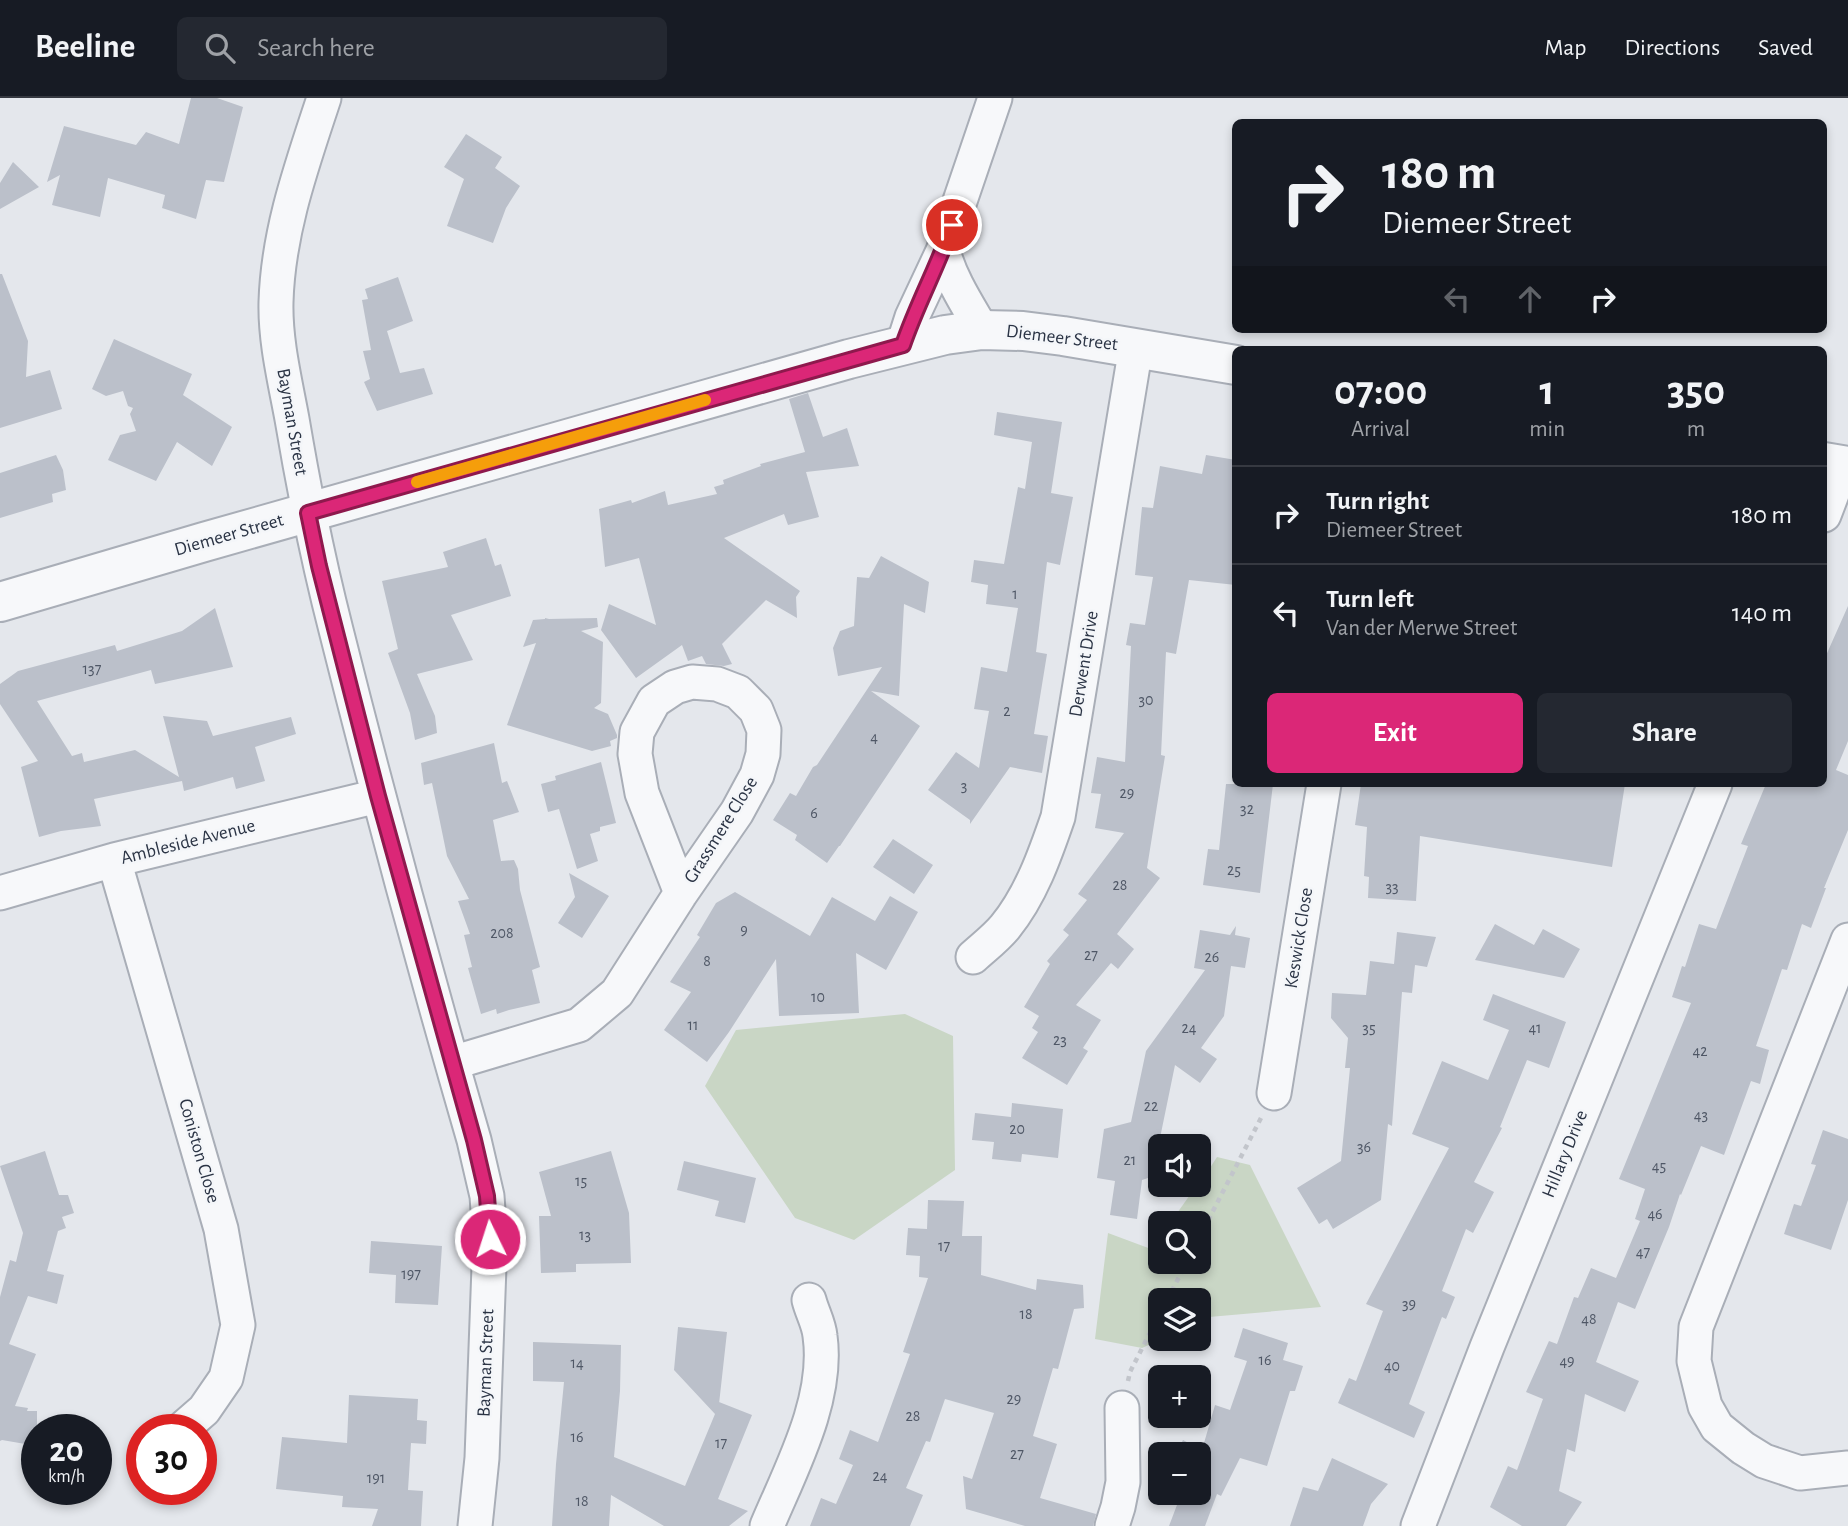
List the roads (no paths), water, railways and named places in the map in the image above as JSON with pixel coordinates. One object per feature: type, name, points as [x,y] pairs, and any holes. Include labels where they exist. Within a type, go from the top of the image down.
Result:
[{"type":"street","name":"Bayman Street","points":[[324,98],[298,180],[278,266],[277,337],[319,566],[378,796],[474,1140],[487,1196],[490,1239],[482,1458],[475,1526]]},
{"type":"street","points":[[903,345],[912,317],[943,251],[995,98]]},
{"type":"street","points":[[943,251],[959,292],[982,330]]},
{"type":"street","name":"Diemeer Street","points":[[0,602],[945,335],[982,330],[1023,331],[1232,364]]},
{"type":"street","name":"Derwent Drive","points":[[973,957],[1004,928],[1022,903],[1043,859],[1058,817],[1136,347]]},
{"type":"street","points":[[1827,505],[1838,465]]},
{"type":"street","name":"Grassmere Close","points":[[452,1063],[579,1025],[617,993],[737,812],[757,775],[763,754],[764,730],[756,710],[738,692],[717,684],[692,682],[675,687],[654,701],[637,732],[635,754],[642,793],[681,893]]},
{"type":"street","name":"Keswick Close","points":[[1274,1093],[1324,787]]},
{"type":"street","name":"Hillary Drive","points":[[1418,1526],[1487,1347],[1714,787]]},
{"type":"street","name":"Ambleside Avenue","points":[[0,893],[114,860],[378,796]]},
{"type":"street","name":"Coniston Close","points":[[114,860],[221,1229],[238,1325],[226,1378],[199,1414]]},
{"type":"street","points":[[1848,940],[1696,1327],[1694,1361],[1705,1406],[1717,1427],[1743,1448],[1764,1461],[1800,1473],[1848,1468]]},
{"type":"street","points":[[767,1526],[814,1412],[821,1372],[820,1335],[809,1300]]},
{"type":"street","points":[[1112,1526],[1123,1482],[1122,1408]]}]
